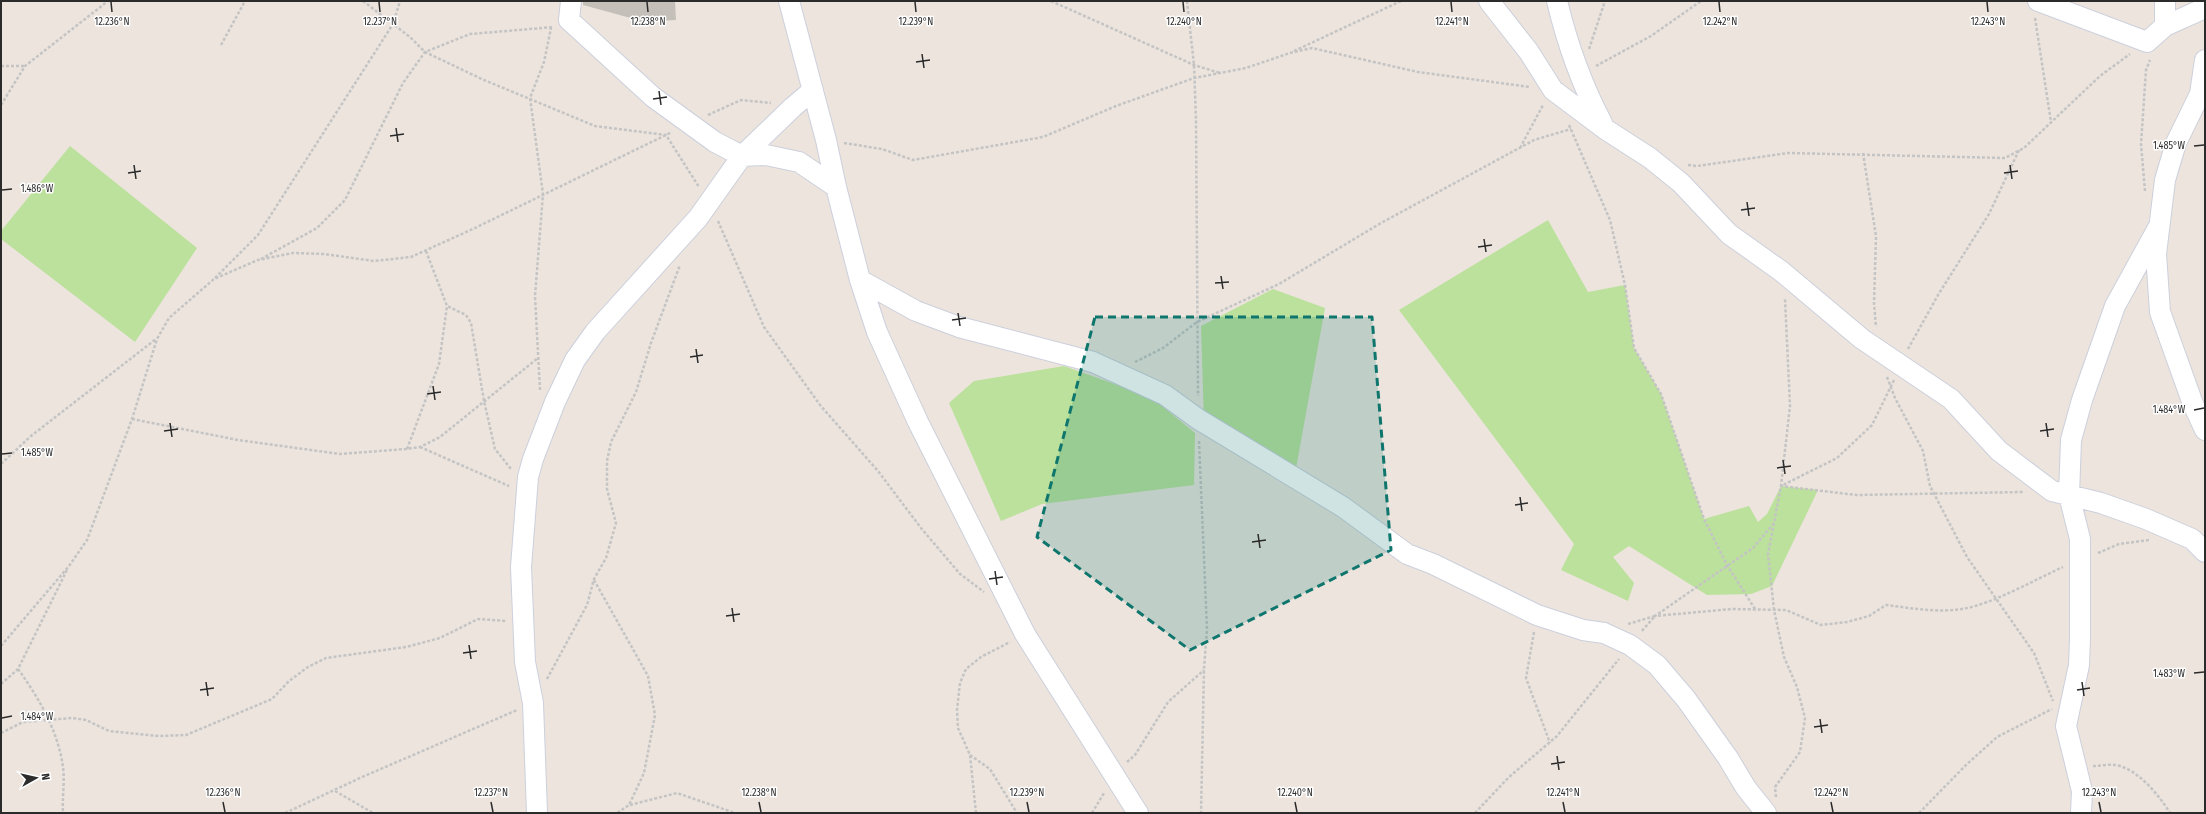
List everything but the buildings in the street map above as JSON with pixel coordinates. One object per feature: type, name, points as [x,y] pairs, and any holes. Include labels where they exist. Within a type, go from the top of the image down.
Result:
[{"type":"street","points":[[789,1],[826,140],[836,187],[860,280],[877,332],[918,422],[1025,634],[1138,813]]},
{"type":"street","points":[[1489,1],[1529,52],[1553,90],[1663,168],[1681,183],[1729,234],[1781,271],[1862,339],[1951,399],[1999,451],[2052,491],[2100,503],[2146,519],[2192,539],[2205,552]]},
{"type":"street","points":[[1557,1],[1564,27],[1590,101],[1605,128]]},
{"type":"street","points":[[2165,1],[2165,26]]},
{"type":"street","points":[[2036,8],[2150,49],[2165,26],[2205,8]]},
{"type":"street","points":[[564,16],[653,97],[688,124],[742,156],[766,155],[799,162],[836,187]]},
{"type":"street","points":[[2205,60],[2200,94],[2176,143],[2165,180],[2156,254],[2160,312],[2193,404],[2205,430]]},
{"type":"street","points":[[537,813],[532,703],[525,662],[522,622],[521,567],[528,477],[533,459],[575,360],[594,332],[709,203],[742,156],[813,90]]},
{"type":"street","points":[[2081,813],[2082,791],[2066,726],[2079,665],[2080,539],[2069,495],[2071,440],[2082,400],[2115,306],[2159,226]]},
{"type":"street","points":[[860,280],[916,311],[959,327],[1093,362],[1165,395],[1198,419],[1343,508],[1406,554],[1433,564],[1537,615],[1583,630],[1604,633],[1630,646],[1657,665],[1686,700],[1728,758],[1746,788],[1771,806]]},
{"type":"path","points":[[1,104],[25,66],[108,1]]},
{"type":"path","points":[[221,45],[245,1]]},
{"type":"path","points":[[363,1],[410,36],[425,52],[503,89],[530,98],[595,126],[666,135]]},
{"type":"path","points":[[1,646],[69,566],[87,540],[132,419],[157,339],[169,318],[214,279],[258,235],[393,24],[400,1]]},
{"type":"path","points":[[1051,1],[1194,65],[1220,73]]},
{"type":"path","points":[[1290,53],[1401,1]]},
{"type":"path","points":[[1581,74],[1605,1]]},
{"type":"path","points":[[1581,74],[1650,36],[1701,1]]},
{"type":"path","points":[[2036,8],[2051,122]]},
{"type":"path","points":[[214,279],[258,260],[318,228],[345,200],[403,83],[425,52],[470,34],[564,16]]},
{"type":"path","points":[[540,392],[535,296],[543,194],[530,98],[564,16]]},
{"type":"path","points":[[826,140],[882,149],[913,160],[1043,137],[1116,106],[1194,78],[1246,68],[1290,53],[1312,48],[1418,72],[1553,90],[1538,112],[1519,148]]},
{"type":"path","points":[[1681,164],[1697,166],[1788,153],[1863,153],[2005,158],[2024,148],[2100,76],[2150,49]]},
{"type":"path","points":[[2145,194],[2141,144],[2146,70],[2150,49]]},
{"type":"path","points":[[1,66],[25,66]]},
{"type":"path","points":[[258,260],[293,253],[324,254],[374,261],[411,257],[475,228],[688,124],[742,100],[793,107]]},
{"type":"path","points":[[1568,123],[1610,220],[1625,285],[1634,348],[1661,394],[1704,519],[1727,565],[1755,609]]},
{"type":"path","points":[[1115,372],[1163,348],[1197,322],[1279,284],[1381,223],[1534,140],[1571,129],[1578,129]]},
{"type":"path","points":[[666,135],[709,203],[764,327],[820,405],[878,471],[921,528],[960,574],[989,596]]},
{"type":"path","points":[[1863,153],[1876,236],[1874,303],[1878,350]]},
{"type":"path","points":[[406,449],[440,364],[447,306],[426,250]]},
{"type":"path","points":[[285,813],[532,703],[587,605],[594,579],[606,558],[616,523],[607,489],[608,461],[611,442],[636,392],[651,343],[681,262]]},
{"type":"path","points":[[1771,806],[1775,787],[1800,752],[1805,718],[1797,686],[1784,657],[1774,610],[1768,554],[1781,486],[1790,406],[1788,315],[1781,271]]},
{"type":"path","points":[[447,306],[466,315],[471,323],[484,401],[495,449],[506,460],[527,494]]},
{"type":"path","points":[[1,464],[31,436],[157,339]]},
{"type":"path","points":[[132,419],[238,440],[340,454],[420,447],[440,438],[538,358]]},
{"type":"path","points":[[1887,376],[1895,398],[1923,451],[1930,486],[1967,557],[2034,653],[2055,707],[1997,737],[1966,765],[1919,813]]},
{"type":"path","points":[[420,447],[527,494]]},
{"type":"path","points":[[1475,813],[1509,777],[1557,736],[1655,616],[1753,548],[1774,523]]},
{"type":"path","points":[[1604,633],[1655,616],[1732,609],[1786,610],[1822,625],[1847,622],[1869,616],[1886,605],[1931,611],[1963,609],[1996,597],[2119,544],[2155,540]]},
{"type":"path","points":[[1,684],[18,669],[69,566]]},
{"type":"path","points":[[594,579],[648,676],[655,716],[644,773],[629,805]]},
{"type":"path","points":[[1537,615],[1526,678],[1550,743]]},
{"type":"path","points":[[1,733],[23,722],[48,719],[86,720],[109,731],[159,736],[186,735],[272,699],[289,681],[308,667],[326,658],[406,648],[440,638],[478,619],[522,622]]},
{"type":"path","points":[[976,813],[970,755],[958,728],[957,710],[960,683],[966,669],[981,657],[1025,634]]},
{"type":"path","points":[[18,669],[32,689],[48,719],[59,746],[64,768],[63,813]]},
{"type":"path","points":[[1092,813],[1114,774],[1135,754],[1168,702],[1204,669]]},
{"type":"path","points":[[970,755],[990,769],[1017,813]]},
{"type":"path","points":[[2076,768],[2115,765],[2132,771],[2164,803],[2170,813]]},
{"type":"path","points":[[334,791],[373,813]]},
{"type":"path","points":[[617,813],[629,805],[677,793],[736,813]]},
{"type":"highlighted area","points":[[1095,317],[1372,317],[1391,550],[1190,650],[1037,537]]},
{"type":"green space","points":[[70,146],[197,248],[135,342],[1,239],[1,231]]},
{"type":"green space","points":[[1548,220],[1588,292],[1625,285],[1634,348],[1661,394],[1704,519],[1749,506],[1758,522],[1767,514],[1781,486],[1818,490],[1772,586],[1751,594],[1707,595],[1629,546],[1613,557],[1634,583],[1628,601],[1561,570],[1574,544],[1399,310]]},
{"type":"green space","points":[[1273,289],[1325,308],[1293,485],[1204,422],[1201,326]]},
{"type":"green space","points":[[1064,366],[1151,397],[1195,433],[1194,485],[1042,504],[1001,521],[949,403],[974,381]]}]
